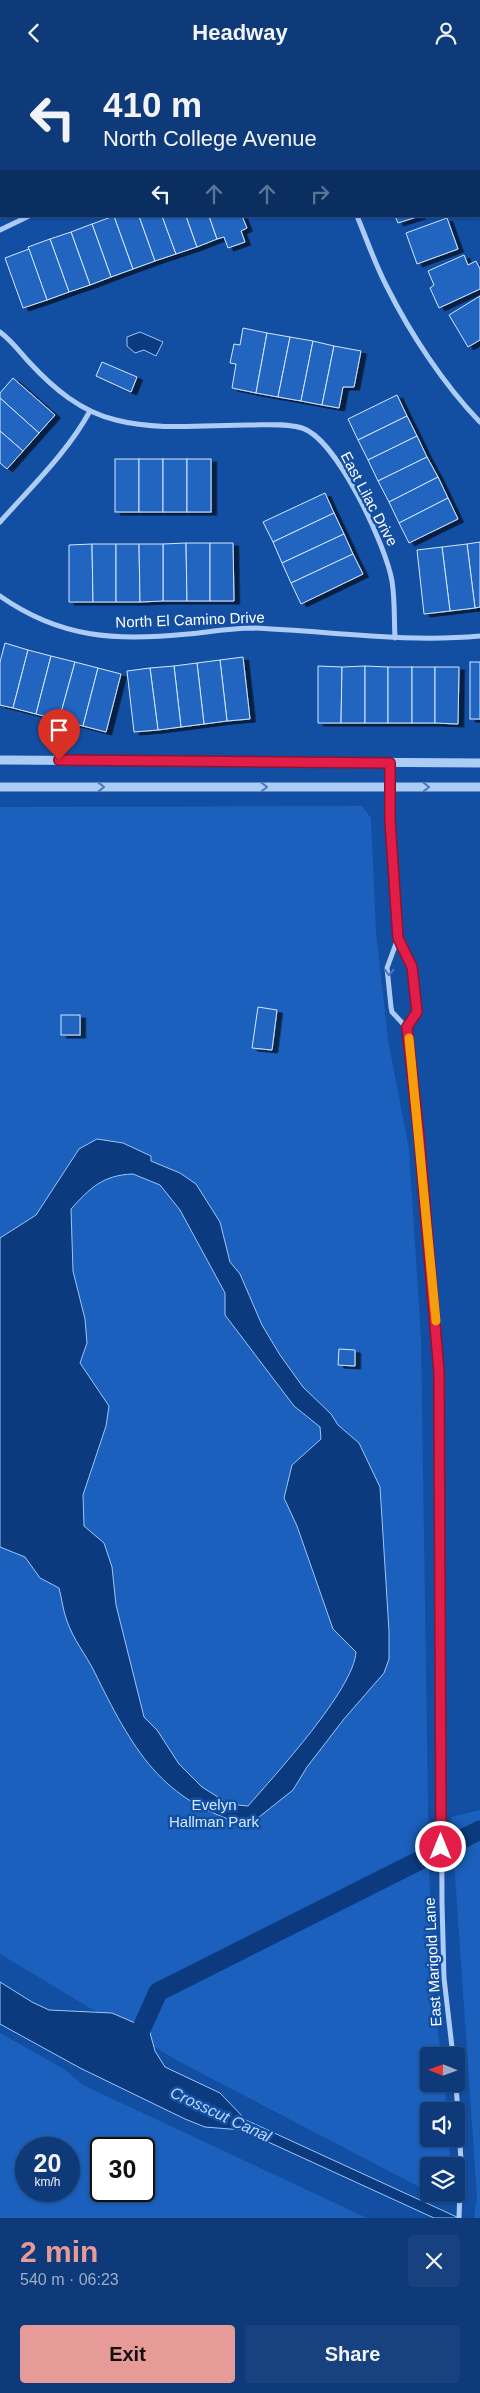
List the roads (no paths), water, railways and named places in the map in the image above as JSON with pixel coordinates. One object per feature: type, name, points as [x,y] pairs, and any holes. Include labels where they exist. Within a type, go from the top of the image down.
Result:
[{"type":"street","points":[[0,230],[27,217]]},
{"type":"street","points":[[358,217],[386,286],[401,313],[447,380],[480,422]]},
{"type":"street","points":[[0,332],[38,372],[68,398],[90,411],[78,434],[62,454],[0,522]]},
{"type":"street","name":"East Lilac Drive","points":[[90,411],[116,421],[160,425],[280,425],[302,428],[317,436],[342,469],[384,551],[392,581],[395,638]]},
{"type":"street","name":"North El Camino Drive","points":[[0,596],[20,611],[58,627],[95,636],[161,637],[251,628],[421,639],[480,636]]},
{"type":"street","points":[[0,760],[480,763]]},
{"type":"street","name":"East Marigold Lane","points":[[390,763],[398,938],[388,968],[392,1012],[407,1027]]},
{"type":"street","points":[[0,787],[480,787]]},
{"type":"street","name":"East Marigold Lane","points":[[398,938],[412,967],[417,1012],[407,1027],[436,1321],[440,1389],[442,1903],[444,1978],[452,2047]]},
{"type":"street","points":[[457,2093],[461,2160],[460,2218]]},
{"type":"water","points":[[140,332],[163,342],[156,356],[144,350],[135,353],[127,346],[127,337]]},
{"type":"water","points":[[97,1139],[123,1143],[151,1156],[151,1161],[180,1173],[196,1184],[220,1222],[230,1262],[240,1274],[262,1325],[280,1355],[303,1387],[331,1414],[338,1425],[359,1443],[380,1487],[389,1631],[389,1659],[384,1673],[344,1719],[307,1767],[293,1790],[249,1825],[219,1815],[193,1802],[171,1787],[153,1769],[122,1724],[73,1634],[66,1617],[59,1588],[40,1578],[25,1557],[0,1547],[0,1238],[36,1215],[79,1149]],"holes":[[[133,1174],[160,1185],[180,1210],[225,1293],[225,1315],[294,1406],[320,1427],[321,1439],[292,1465],[284,1498],[297,1526],[333,1629],[356,1652],[352,1668],[328,1709],[294,1753],[248,1806],[229,1804],[202,1787],[179,1764],[157,1730],[144,1717],[116,1605],[112,1567],[104,1543],[84,1526],[83,1495],[106,1426],[109,1406],[80,1363],[87,1343],[85,1319],[73,1271],[71,1209],[91,1189],[113,1177]]]},
{"type":"water","name":"Crosscut Canal","points":[[0,1982],[49,2010],[112,2013],[149,2029],[155,2051],[165,2067],[220,2093],[246,2120],[420,2200],[420,2202],[424,2202],[459,2218],[434,2218],[242,2130],[205,2127],[185,2119],[80,2068],[0,2024]]},
{"type":"waterway","points":[[132,2050],[158,1992],[480,1830]]},
{"type":"park label","name":"Evelyn Hallman Park","points":[[214,1814]]}]
